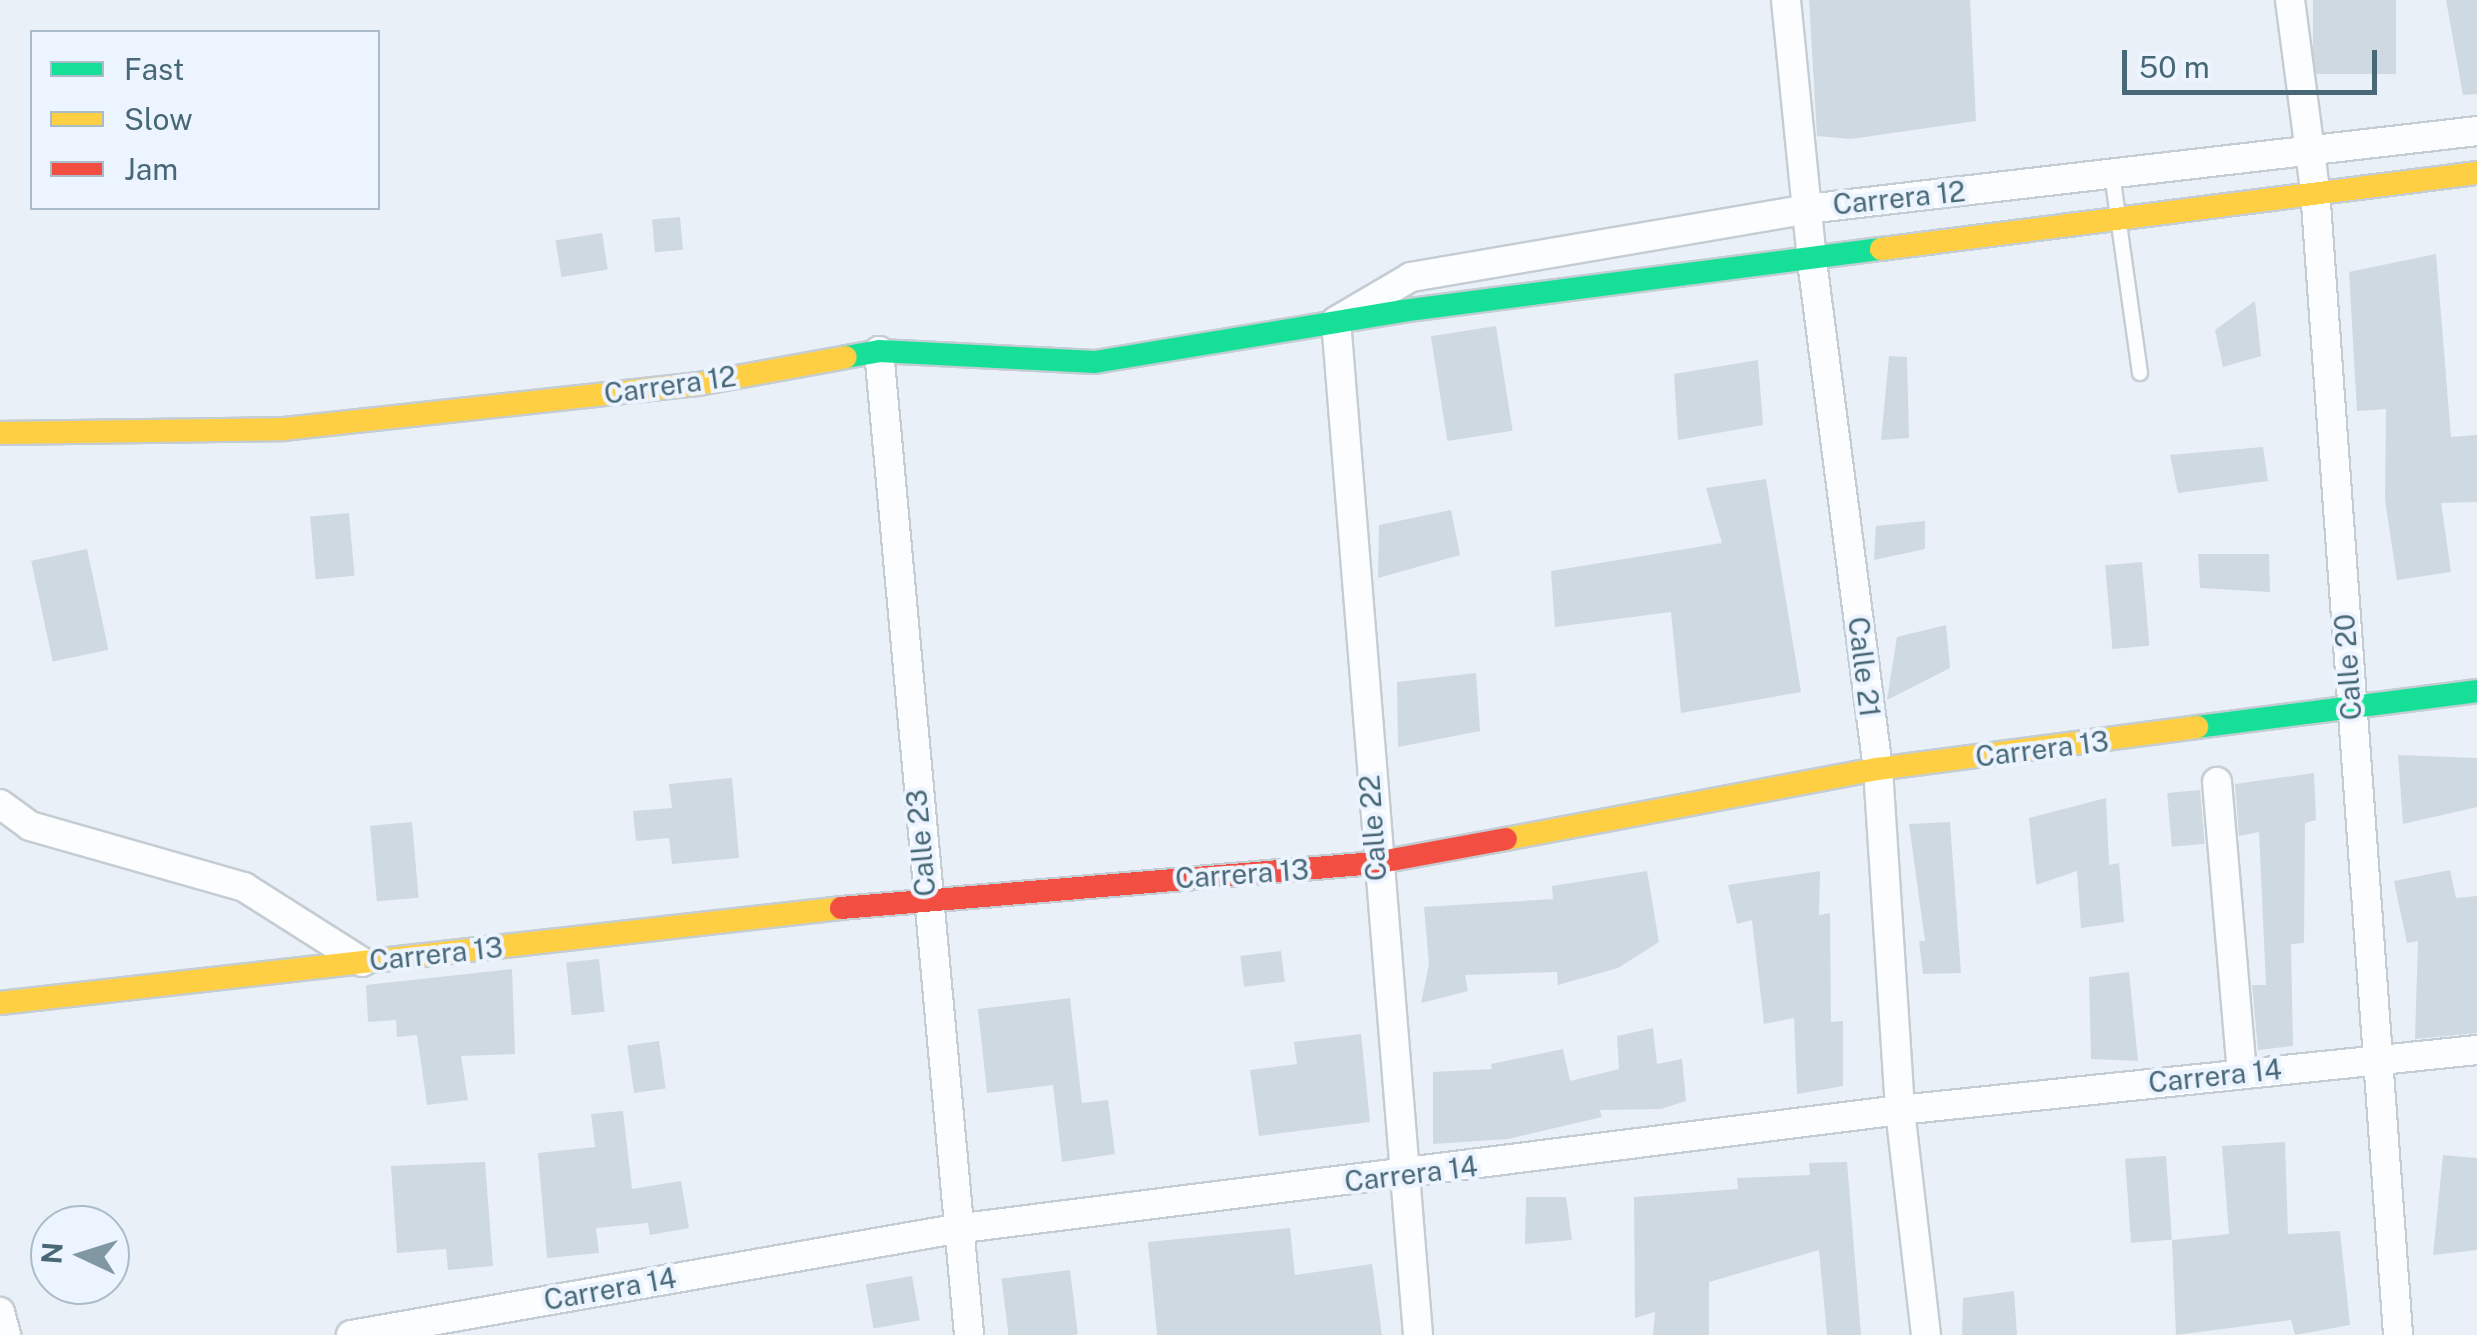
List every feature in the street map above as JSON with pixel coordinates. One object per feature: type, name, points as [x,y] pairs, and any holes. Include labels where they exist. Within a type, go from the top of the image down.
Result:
[{"type":"street","name":"Calle 21","points":[[1786,0],[1812,261],[1878,769],[1900,1110],[1926,1335]]},
{"type":"street","name":"Calle 20","points":[[2290,0],[2314,190],[2398,1335]]},
{"type":"street","name":"Carrera 12","points":[[1336,320],[1412,277],[1807,208],[2477,131]]},
{"type":"street","name":"Carrera 12","points":[[0,433],[284,429],[698,384],[879,350],[1094,362],[1336,320],[1812,261],[2314,190],[2477,174]]},
{"type":"street","name":"Calle 22","points":[[1336,320],[1376,863],[1418,1335]]},
{"type":"street","name":"Calle 23","points":[[879,350],[955,1229],[969,1335]]},
{"type":"street","name":"Carrera 13","points":[[0,1003],[926,898],[1376,863],[1878,769],[2477,691]]},
{"type":"street","points":[[2217,782],[2242,1072]]},
{"type":"street","points":[[0,804],[30,826],[244,887],[362,962]]},
{"type":"street","name":"Carrera 14","points":[[351,1335],[955,1229],[1403,1176],[1900,1110],[2477,1050]]},
{"type":"street","points":[[0,1312],[6,1335]]},
{"type":"lane","points":[[2112,174],[2140,374]]},
{"type":"building","points":[[1809,0],[1970,0],[1976,121],[1851,139],[1817,136]]},
{"type":"building","points":[[2313,0],[2396,0],[2396,74],[2313,74]]},
{"type":"building","points":[[2446,0],[2477,0],[2477,94],[2463,95]]},
{"type":"building","points":[[680,217],[683,250],[655,252],[652,219]]},
{"type":"building","points":[[602,233],[608,270],[561,277],[556,240]]},
{"type":"building","points":[[2436,254],[2451,437],[2477,435],[2477,502],[2441,503],[2451,572],[2397,580],[2385,500],[2386,409],[2357,411],[2349,272]]},
{"type":"building","points":[[2255,301],[2261,356],[2223,367],[2215,330]]},
{"type":"building","points":[[1496,326],[1513,431],[1447,441],[1431,336]]},
{"type":"building","points":[[1889,356],[1907,357],[1909,438],[1881,440]]},
{"type":"building","points":[[1758,360],[1763,425],[1678,440],[1674,374]]},
{"type":"building","points":[[2263,447],[2268,481],[2178,493],[2170,455]]},
{"type":"building","points":[[1766,479],[1801,692],[1681,713],[1671,612],[1555,627],[1551,571],[1722,543],[1706,488]]},
{"type":"building","points":[[1451,510],[1460,555],[1378,578],[1379,525]]},
{"type":"building","points":[[349,513],[354,576],[316,579],[310,516]]},
{"type":"building","points":[[1925,521],[1925,549],[1874,560],[1876,526]]},
{"type":"building","points":[[87,549],[108,650],[53,662],[31,561]]},
{"type":"building","points":[[2198,554],[2269,554],[2270,592],[2200,588]]},
{"type":"building","points":[[2142,562],[2149,646],[2112,649],[2105,565]]},
{"type":"building","points":[[1946,625],[1950,668],[1887,700],[1897,637]]},
{"type":"building","points":[[1476,673],[1480,731],[1398,747],[1397,682]]},
{"type":"building","points":[[2398,755],[2477,758],[2477,807],[2403,824]]},
{"type":"building","points":[[2314,773],[2316,820],[2305,823],[2304,943],[2291,944],[2293,1046],[2258,1050],[2252,985],[2266,985],[2259,832],[2239,836],[2235,784]]},
{"type":"building","points":[[732,778],[739,858],[672,864],[669,838],[636,841],[633,811],[672,808],[669,784]]},
{"type":"building","points":[[2200,790],[2205,844],[2172,847],[2167,793]]},
{"type":"building","points":[[2106,798],[2109,865],[2119,863],[2124,922],[2081,928],[2077,871],[2036,885],[2029,818]]},
{"type":"building","points":[[412,822],[419,898],[377,901],[370,826]]},
{"type":"building","points":[[1950,822],[1961,973],[1923,974],[1919,941],[1925,941],[1909,824]]},
{"type":"building","points":[[2450,870],[2456,898],[2477,896],[2477,1033],[2415,1039],[2418,941],[2407,943],[2394,881]]},
{"type":"building","points":[[1647,871],[1659,942],[1618,968],[1558,985],[1557,972],[1465,975],[1468,991],[1421,1003],[1429,964],[1424,907],[1553,899],[1552,886]]},
{"type":"building","points":[[1820,871],[1819,915],[1830,913],[1831,1022],[1843,1021],[1843,1086],[1797,1094],[1794,1018],[1764,1024],[1752,920],[1737,924],[1728,885]]},
{"type":"building","points":[[1281,951],[1285,982],[1244,987],[1240,956]]},
{"type":"building","points":[[599,959],[605,1012],[572,1015],[566,962]]},
{"type":"building","points":[[512,969],[515,1054],[461,1056],[468,1100],[427,1105],[417,1035],[397,1037],[396,1020],[368,1022],[366,985]]},
{"type":"building","points":[[2129,972],[2138,1061],[2091,1059],[2089,977]]},
{"type":"building","points":[[1070,998],[1082,1103],[1108,1100],[1115,1154],[1062,1162],[1053,1085],[987,1093],[978,1009]]},
{"type":"building","points":[[1653,1028],[1657,1064],[1682,1059],[1686,1101],[1661,1109],[1600,1110],[1602,1117],[1508,1139],[1433,1144],[1433,1072],[1492,1069],[1491,1064],[1563,1049],[1570,1081],[1619,1069],[1617,1036]]},
{"type":"building","points":[[1361,1034],[1370,1122],[1259,1136],[1250,1070],[1297,1064],[1294,1042]]},
{"type":"building","points":[[659,1041],[666,1089],[634,1093],[627,1045]]},
{"type":"building","points":[[623,1111],[632,1189],[681,1181],[689,1228],[650,1235],[648,1223],[596,1228],[599,1253],[547,1258],[538,1153],[595,1147],[591,1114]]},
{"type":"building","points":[[2285,1142],[2288,1234],[2340,1231],[2350,1325],[2295,1335],[2291,1320],[2176,1335],[2172,1240],[2229,1234],[2222,1146]]},
{"type":"building","points":[[2443,1155],[2477,1158],[2477,1250],[2433,1255]]},
{"type":"building","points":[[2166,1156],[2172,1240],[2131,1243],[2125,1159]]},
{"type":"building","points":[[485,1162],[493,1266],[448,1270],[446,1249],[397,1253],[391,1166]]},
{"type":"building","points":[[1847,1162],[1861,1335],[1827,1335],[1819,1250],[1709,1282],[1709,1335],[1653,1335],[1655,1312],[1635,1318],[1634,1197],[1738,1189],[1737,1178],[1810,1175],[1809,1163]]},
{"type":"building","points":[[1526,1197],[1566,1197],[1572,1240],[1525,1244]]},
{"type":"building","points":[[1290,1228],[1295,1275],[1372,1264],[1382,1335],[1157,1335],[1148,1242]]},
{"type":"building","points":[[1070,1270],[1078,1335],[1008,1335],[1002,1278]]},
{"type":"building","points":[[912,1276],[920,1320],[874,1328],[866,1284]]},
{"type":"building","points":[[2014,1291],[2017,1335],[1962,1335],[1963,1298]]},
{"type":"traffic: fast","points":[[846,357],[879,351],[1095,362],[1402,311],[1881,249]]},
{"type":"traffic: fast","points":[[2197,727],[2477,691]]},
{"type":"traffic: slow","points":[[1881,249],[2477,173]]},
{"type":"traffic: slow","points":[[0,433],[284,429],[698,384],[846,357]]},
{"type":"traffic: slow","points":[[1506,839],[1878,769],[2197,727]]},
{"type":"traffic: slow","points":[[0,1003],[841,908]]},
{"type":"traffic: jam","points":[[841,908],[1375,863],[1506,839]]}]
